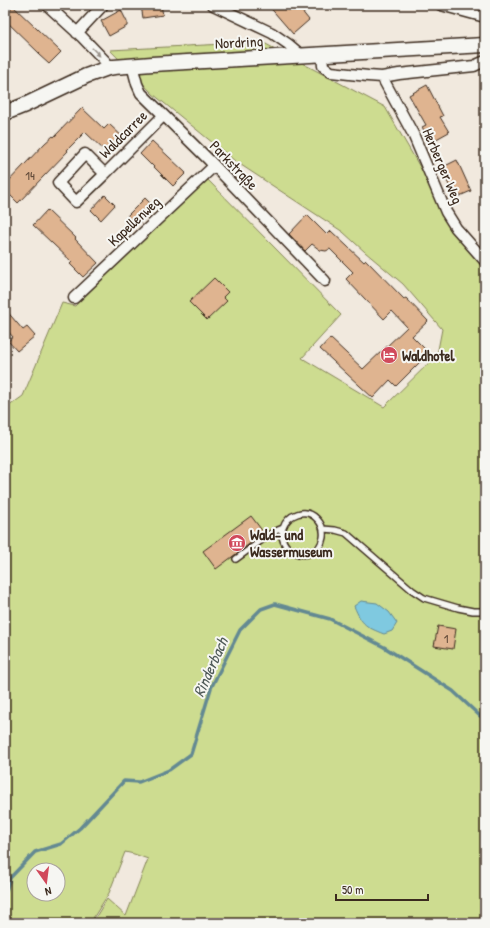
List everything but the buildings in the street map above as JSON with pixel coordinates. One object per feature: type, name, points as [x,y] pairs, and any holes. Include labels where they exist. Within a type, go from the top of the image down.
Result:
[{"type":"street","points":[[47,5],[106,62],[108,68]]},
{"type":"street","points":[[77,33],[103,5]]},
{"type":"street","points":[[213,5],[272,33],[301,55]]},
{"type":"street","points":[[440,5],[460,7],[485,16]]},
{"type":"street","name":"Nordring","points":[[5,113],[86,76],[108,68],[132,65],[485,45]]},
{"type":"street","points":[[322,54],[323,66],[331,72],[382,77],[474,66],[485,61]]},
{"type":"street","name":"Parkstraße","points":[[132,65],[141,93],[325,281]]},
{"type":"street","name":"Herberger Weg","points":[[382,77],[413,134],[446,212],[456,228],[485,261]]},
{"type":"street","name":"Waldcarree","points":[[105,174],[85,154],[58,183],[76,202],[105,174],[163,116]]},
{"type":"street","name":"Kapellenweg","points":[[74,298],[214,166]]},
{"type":"lane","points":[[298,513],[307,513],[316,517],[321,523],[323,538],[320,545],[311,553],[300,554],[291,551],[286,546],[282,537],[283,528],[284,523],[289,518],[298,513]]},
{"type":"lane","points":[[236,559],[273,532],[283,528]]},
{"type":"lane","points":[[323,529],[335,530],[346,534],[412,590],[424,598],[458,608],[473,611],[485,611]]},
{"type":"green space","points":[[262,42],[385,107],[442,205],[485,266],[485,923],[92,923],[107,899],[126,916],[148,859],[125,852],[109,893],[90,923],[5,923],[5,409],[23,396],[62,303],[75,306],[206,178],[341,315],[302,358],[384,407],[437,355],[442,329],[403,284],[343,232],[235,161],[153,94],[110,50]]},
{"type":"water","points":[[361,601],[377,603],[389,612],[397,623],[392,631],[384,634],[365,624],[354,606]]},
{"type":"waterway","name":"Rinderbach","points":[[5,894],[10,878],[35,852],[61,844],[80,828],[124,781],[139,782],[169,770],[191,754],[211,688],[240,630],[261,609],[275,604],[330,619],[384,647],[453,691],[480,716],[485,718]]},
{"type":"place","name":"Waldhotel","points":[[389,355]]},
{"type":"place","name":"Wald- und Wassermuseum","points":[[237,543]]}]
